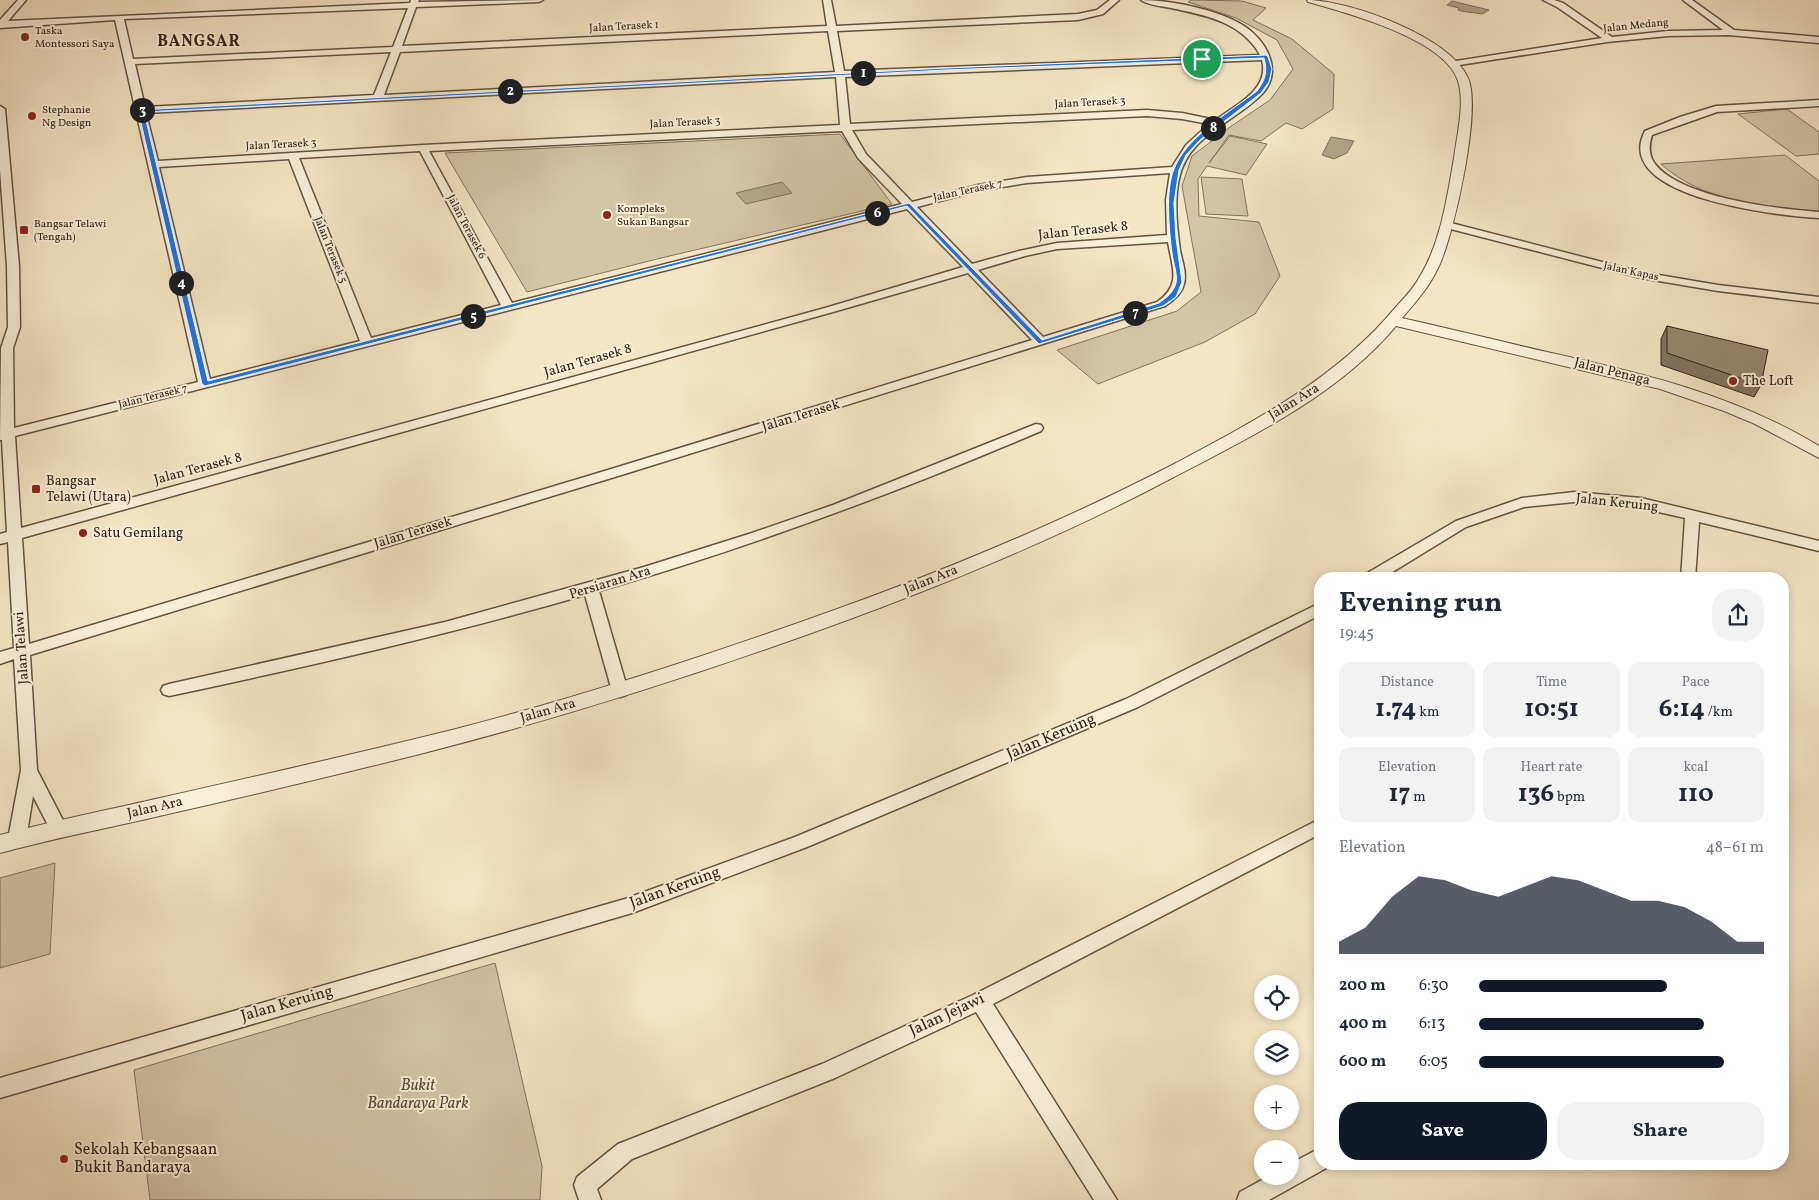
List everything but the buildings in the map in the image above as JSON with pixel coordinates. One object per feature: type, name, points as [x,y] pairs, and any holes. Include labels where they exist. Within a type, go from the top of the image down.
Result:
[{"type":"street","points":[[0,12],[11,0]]},
{"type":"street","points":[[1,24],[22,0]]},
{"type":"street","points":[[1,24],[414,2],[539,0]]},
{"type":"street","points":[[827,0],[840,74],[845,127],[862,156],[1041,342]]},
{"type":"street","name":"Jalan Terasek 1","points":[[129,62],[1078,17],[1100,12],[1115,0]]},
{"type":"street","points":[[141,110],[840,74],[1266,57],[1256,39],[1230,22],[1191,9],[1146,0]]},
{"type":"street","points":[[1312,0],[1393,26],[1456,64]]},
{"type":"street","points":[[1548,0],[1560,5],[1611,40]]},
{"type":"street","points":[[1687,0],[1731,32]]},
{"type":"street","points":[[378,98],[414,2]]},
{"type":"street","points":[[119,17],[205,384]]},
{"type":"street","name":"Jalan Medang","points":[[1456,64],[1611,40],[1696,32],[1731,32],[1819,40]]},
{"type":"street","name":"Jalan Terasek","points":[[0,658],[1161,304],[1173,296],[1179,282],[1173,238],[1172,203],[1176,170],[1184,154],[1218,123],[1251,100],[1263,87],[1269,69],[1266,57]]},
{"type":"street","name":"Jalan Ara","points":[[9,841],[456,736],[620,691],[721,658],[875,603],[1012,548],[1159,479],[1309,395],[1362,354],[1394,321],[1427,277],[1447,225],[1463,136],[1465,87],[1463,77],[1456,64]]},
{"type":"street","points":[[1819,103],[1716,109],[1683,119],[1648,133],[1644,147],[1647,158],[1654,169],[1694,192],[1733,205],[1819,216]]},
{"type":"street","name":"Jalan Telawi","points":[[0,109],[6,267],[14,327],[3,349],[4,435],[14,535],[30,770],[9,841]]},
{"type":"street","name":"Jalan Terasek 3","points":[[153,164],[423,148],[1147,113],[1182,116],[1218,123]]},
{"type":"street","name":"Jalan Terasek 6","points":[[423,148],[508,307]]},
{"type":"street","name":"Jalan Terasek 5","points":[[294,157],[367,343]]},
{"type":"street","name":"Jalan Terasek 7","points":[[4,435],[909,204],[1005,182],[1176,170]]},
{"type":"street","name":"Jalan Kapas","points":[[1447,225],[1641,275],[1718,288],[1819,300]]},
{"type":"street","name":"Jalan Terasek 8","points":[[0,539],[1057,246],[1173,238]]},
{"type":"street","name":"Jalan Penaga","points":[[1394,321],[1646,379],[1690,393],[1765,422],[1819,453]]},
{"type":"street","name":"Persiaran Ara","points":[[169,690],[317,659],[458,625],[592,589],[717,550],[834,510],[940,469],[1036,428]]},
{"type":"street","name":"Jalan Keruing","points":[[1381,572],[1461,524],[1522,504],[1574,497],[1641,503],[1819,546]]},
{"type":"street","points":[[1688,572],[1692,515]]},
{"type":"street","points":[[592,589],[620,691]]},
{"type":"street","name":"Jalan Keruing","points":[[0,1088],[634,903],[801,842],[1132,703],[1314,611]]},
{"type":"street","name":"Jalan Telawi","points":[[30,770],[59,830]]},
{"type":"street","name":"Jalan Jejawi","points":[[590,1200],[585,1185],[625,1151],[828,1071],[980,1001],[1314,829]]},
{"type":"street","points":[[980,1001],[1106,1200]]},
{"type":"street","points":[[1299,1171],[1314,1162]]},
{"type":"street","points":[[1248,1200],[1274,1185]]},
{"type":"green space","points":[[1191,0],[1242,1],[1266,8],[1253,20],[1292,39],[1334,74],[1333,109],[1302,129],[1286,123],[1261,141],[1229,135],[1209,163],[1230,136],[1267,144],[1246,175],[1207,166],[1198,179],[1199,216],[1259,222],[1280,276],[1255,314],[1205,342],[1098,384],[1057,350],[1177,311],[1201,292],[1182,186],[1192,156],[1270,100],[1293,69],[1277,40],[1236,18],[1188,2]]},
{"type":"green space","points":[[1787,109],[1819,132],[1819,154],[1796,156],[1738,114]]},
{"type":"green space","name":"Kompleks Sukan Bangsar","points":[[840,134],[892,204],[661,258],[527,292],[445,153]]},
{"type":"green space","points":[[1785,155],[1819,181],[1819,211],[1777,208],[1735,201],[1696,187],[1678,177],[1661,164]]},
{"type":"green space","points":[[1201,177],[1242,179],[1248,216],[1206,214]]},
{"type":"green space","points":[[55,863],[50,954],[0,968],[0,878]]},
{"type":"green space","name":"Bukit Bandaraya Park","points":[[495,963],[542,1166],[540,1200],[150,1200],[134,1070]]},
{"type":"shaded area","points":[[1452,1],[1489,10],[1482,14],[1461,11],[1458,10],[1459,8],[1447,5]]},
{"type":"shaded area","points":[[1331,137],[1354,141],[1347,153],[1334,159],[1322,155]]},
{"type":"shaded area","points":[[782,182],[792,193],[746,204],[736,193]]},
{"type":"place","name":"Taska Montessori Saya","points":[[25,37]]},
{"type":"place","name":"Stephanie Ng Design","points":[[32,116]]},
{"type":"place","name":"Kompleks Sukan Bangsar","points":[[607,215]]},
{"type":"place","name":"Bangsar Telawi (Tengah)","points":[[24,230]]},
{"type":"place","name":"The Loft","points":[[1733,381]]},
{"type":"place","name":"Bangsar Telawi (Utara)","points":[[36,489]]},
{"type":"place","name":"Satu Gemilang","points":[[83,533]]},
{"type":"place","name":"Sekolah Kebangsaan Bukit Bandaraya","points":[[64,1159]]},
{"type":"district","name":"BANGSAR","points":[[199,42]]},
{"type":"route","points":[[1266,57],[1269,69],[1266,82],[1251,100],[1198,139],[1184,154],[1176,170],[1172,203],[1173,238],[1179,282],[1173,296],[1161,304],[1127,316],[1041,342],[909,204],[205,384],[141,110],[946,69],[1202,59],[1266,57]]}]
